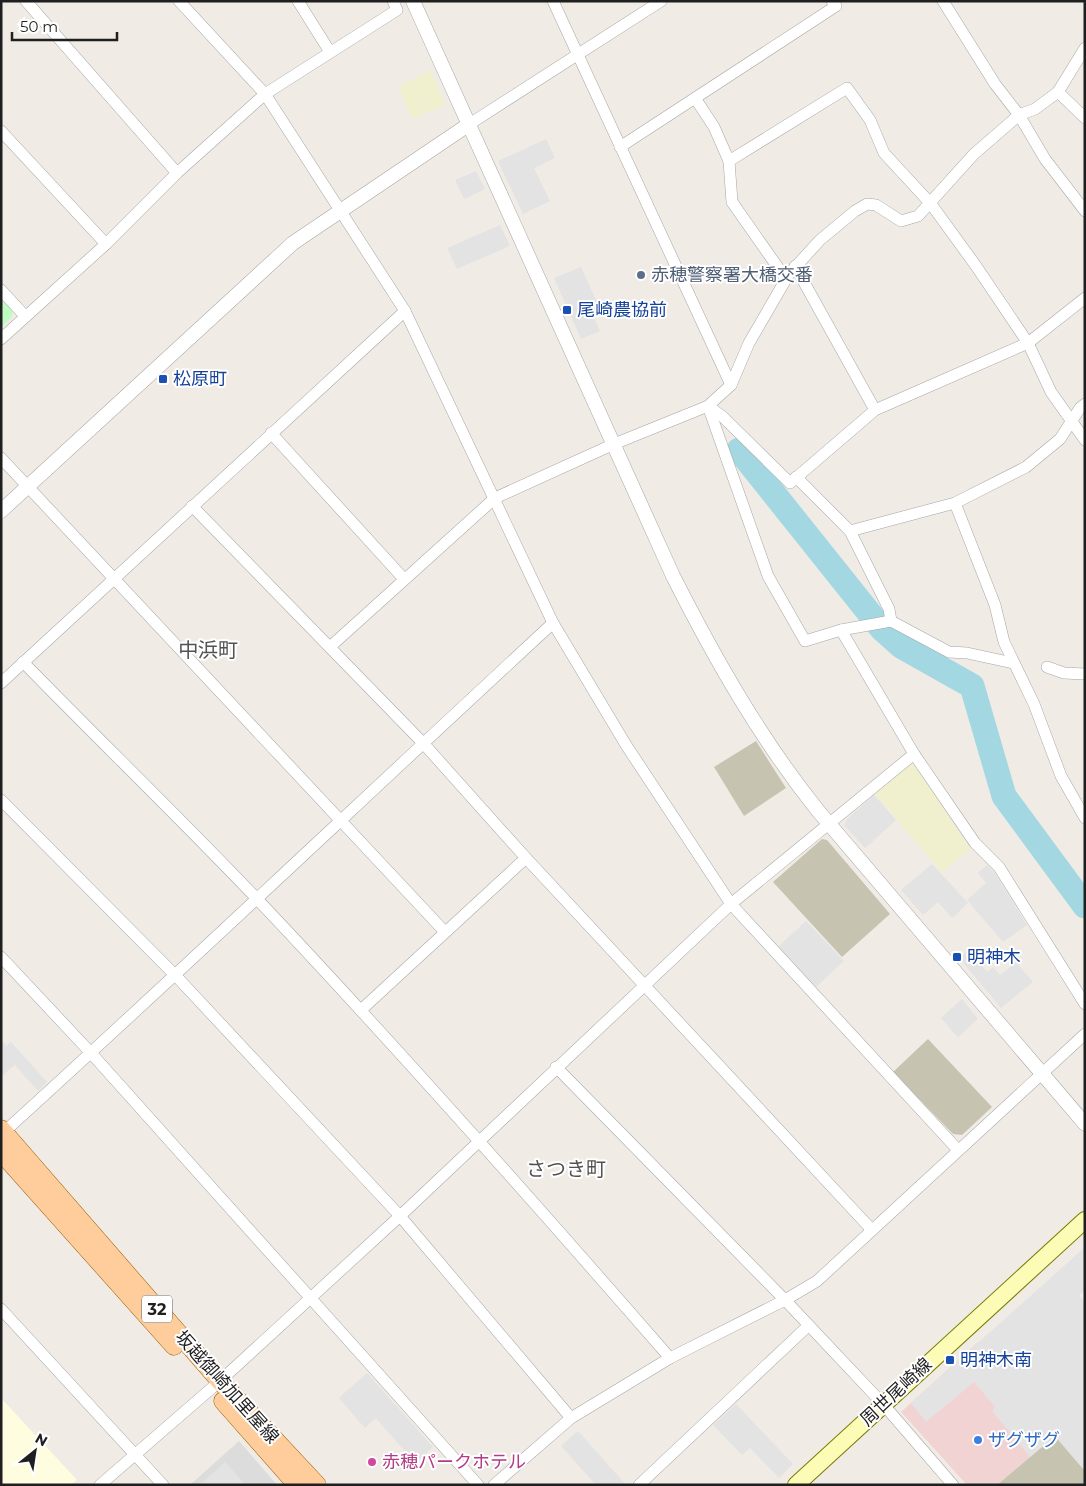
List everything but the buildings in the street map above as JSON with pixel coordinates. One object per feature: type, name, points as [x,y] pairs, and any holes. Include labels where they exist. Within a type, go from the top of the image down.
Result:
[{"type":"main road","name":"坂越御崎加里屋線","points":[[2,1130],[216,1385],[297,1485]]},
{"type":"main road","name":"坂越御崎加里屋線","points":[[1,1152],[216,1385],[317,1485]]},
{"type":"main road","name":"周世尾崎線","points":[[796,1485],[1085,1220]]},
{"type":"street","points":[[26,1],[177,173]]},
{"type":"street","points":[[179,1],[265,94],[341,209],[405,311],[553,623],[626,745],[731,904],[958,1150]]},
{"type":"street","points":[[298,1],[330,52]]},
{"type":"street","points":[[1,339],[106,244],[177,173],[265,94],[397,10],[393,1]]},
{"type":"street","points":[[413,1],[673,576],[704,636],[760,730],[804,793],[829,824],[1085,1124]]},
{"type":"street","points":[[553,1],[731,385]]},
{"type":"street","points":[[1,511],[280,255],[341,209],[661,1]]},
{"type":"street","points":[[620,147],[836,6],[832,1]]},
{"type":"street","points":[[944,2],[995,84],[1019,115],[1045,159],[1085,211]]},
{"type":"street","points":[[331,646],[404,578],[495,498],[614,444],[708,406],[731,385],[749,343],[794,266],[827,234],[855,211],[867,204],[876,205],[901,221],[918,216],[931,204],[974,154],[1019,115],[1035,109],[1058,92],[1085,48]]},
{"type":"street","points":[[728,161],[847,88],[870,120],[884,152],[931,204],[1028,343],[1051,392],[1073,420],[1085,440]]},
{"type":"street","points":[[1058,92],[1085,118]]},
{"type":"street","points":[[695,98],[714,127],[728,161],[732,202],[786,279]]},
{"type":"street","points":[[1,131],[106,244]]},
{"type":"street","points":[[794,266],[876,410]]},
{"type":"street","points":[[1,290],[25,316]]},
{"type":"street","points":[[708,406],[722,417],[790,483],[876,410],[1028,343],[1085,298]]},
{"type":"street","points":[[1,683],[405,311]]},
{"type":"street","points":[[850,531],[955,503],[1026,467],[1060,439],[1085,404]]},
{"type":"street","points":[[708,406],[768,576],[805,641],[842,630],[891,622],[949,652],[967,653],[1013,663]]},
{"type":"street","points":[[271,433],[404,578]]},
{"type":"street","points":[[1,458],[445,932]]},
{"type":"street","points":[[796,477],[850,531],[889,609],[891,622]]},
{"type":"street","points":[[955,503],[995,605],[1004,642],[1034,704],[1061,776],[1085,818]]},
{"type":"street","points":[[192,506],[331,646],[423,743],[526,858],[872,1230]]},
{"type":"street","points":[[2,1130],[176,976],[256,898],[553,623]]},
{"type":"street","points":[[842,630],[914,754],[975,843],[1000,867],[1085,1004]]},
{"type":"street","points":[[23,662],[256,898],[361,1010],[480,1140],[670,1358]]},
{"type":"street","points":[[1047,667],[1064,673],[1085,674]]},
{"type":"street","points":[[100,1485],[216,1385],[400,1216],[731,904],[914,754]]},
{"type":"street","points":[[1,800],[176,976],[400,1216],[571,1418]]},
{"type":"street","points":[[361,1010],[526,858]]},
{"type":"street","points":[[1,957],[91,1053],[478,1485]]},
{"type":"street","points":[[494,1485],[571,1418],[670,1358],[785,1300],[817,1281],[1085,1034]]},
{"type":"street","points":[[556,1067],[785,1300],[883,1404],[953,1485]]},
{"type":"street","points":[[1,1309],[163,1485]]},
{"type":"street","points":[[639,1485],[808,1326]]},
{"type":"shaded area","points":[[546,139],[555,158],[534,168],[550,201],[523,214],[498,161]]},
{"type":"shaded area","points":[[476,171],[485,189],[464,199],[455,180]]},
{"type":"shaded area","points":[[500,225],[510,246],[457,269],[447,248]]},
{"type":"shaded area","points":[[581,267],[600,309],[592,313],[600,331],[581,339],[554,278]]},
{"type":"shaded area","points":[[756,741],[786,788],[744,816],[714,767]]},
{"type":"shaded area","points":[[874,795],[896,820],[865,848],[844,825],[847,819]]},
{"type":"shaded area","points":[[822,839],[827,840],[890,914],[842,957],[773,882]]},
{"type":"shaded area","points":[[932,864],[968,903],[952,918],[938,902],[923,915],[901,890]]},
{"type":"shaded area","points":[[987,865],[994,872],[1027,925],[1003,942],[967,900],[986,883],[978,873]]},
{"type":"shaded area","points":[[806,921],[844,961],[816,987],[778,947]]},
{"type":"shaded area","points":[[968,950],[987,972],[993,967],[1000,975],[1016,962],[1033,982],[1001,1008],[959,958]]},
{"type":"shaded area","points":[[962,999],[978,1019],[958,1037],[941,1018]]},
{"type":"shaded area","points":[[928,1039],[992,1107],[962,1135],[953,1134],[893,1072]]},
{"type":"shaded area","points":[[1,1040],[6,1046],[11,1042],[47,1082],[38,1091],[15,1065],[1,1076]]},
{"type":"shaded area","points":[[1085,1247],[1085,1290],[1079,1295],[1085,1303],[1085,1471],[1055,1436],[1030,1457],[992,1411],[995,1407],[974,1382],[926,1422],[911,1403]]},
{"type":"shaded area","points":[[977,1343],[1055,1436],[997,1485],[967,1485],[901,1412]]},
{"type":"shaded area","points":[[367,1373],[433,1447],[415,1463],[376,1418],[365,1428],[339,1398]]},
{"type":"shaded area","points":[[1,1398],[77,1480],[71,1485],[1,1485]]},
{"type":"shaded area","points":[[736,1404],[793,1464],[779,1478],[750,1448],[742,1455],[713,1425]]},
{"type":"shaded area","points":[[578,1431],[626,1485],[596,1485],[561,1446]]},
{"type":"shaded area","points":[[1055,1436],[1085,1471],[1085,1485],[997,1485]]},
{"type":"shaded area","points":[[239,1441],[277,1485],[190,1485]]},
{"type":"shaded area","points":[[225,1462],[246,1485],[201,1484]]},
{"type":"green space","points":[[431,71],[445,105],[412,119],[398,86]]},
{"type":"green space","points":[[1,298],[13,311],[12,317],[1,327]]},
{"type":"green space","points":[[908,766],[916,766],[970,849],[942,873],[875,794]]},
{"type":"waterway","points":[[739,450],[882,629],[901,646],[972,686],[1004,796],[1085,906]]},
{"type":"place","name":"赤穂警察署大橋交番","points":[[641,275]]},
{"type":"place","name":"尾崎農協前","points":[[567,310]]},
{"type":"place","name":"松原町","points":[[163,379]]},
{"type":"place","name":"明神木","points":[[957,957]]},
{"type":"place","name":"明神木南","points":[[950,1360]]},
{"type":"place","name":"ザグザグ","points":[[978,1440]]},
{"type":"place","name":"赤穂パークホテル","points":[[372,1462]]},
{"type":"district","name":"中浜町","points":[[208,650]]},
{"type":"district","name":"さつき町","points":[[566,1169]]}]
